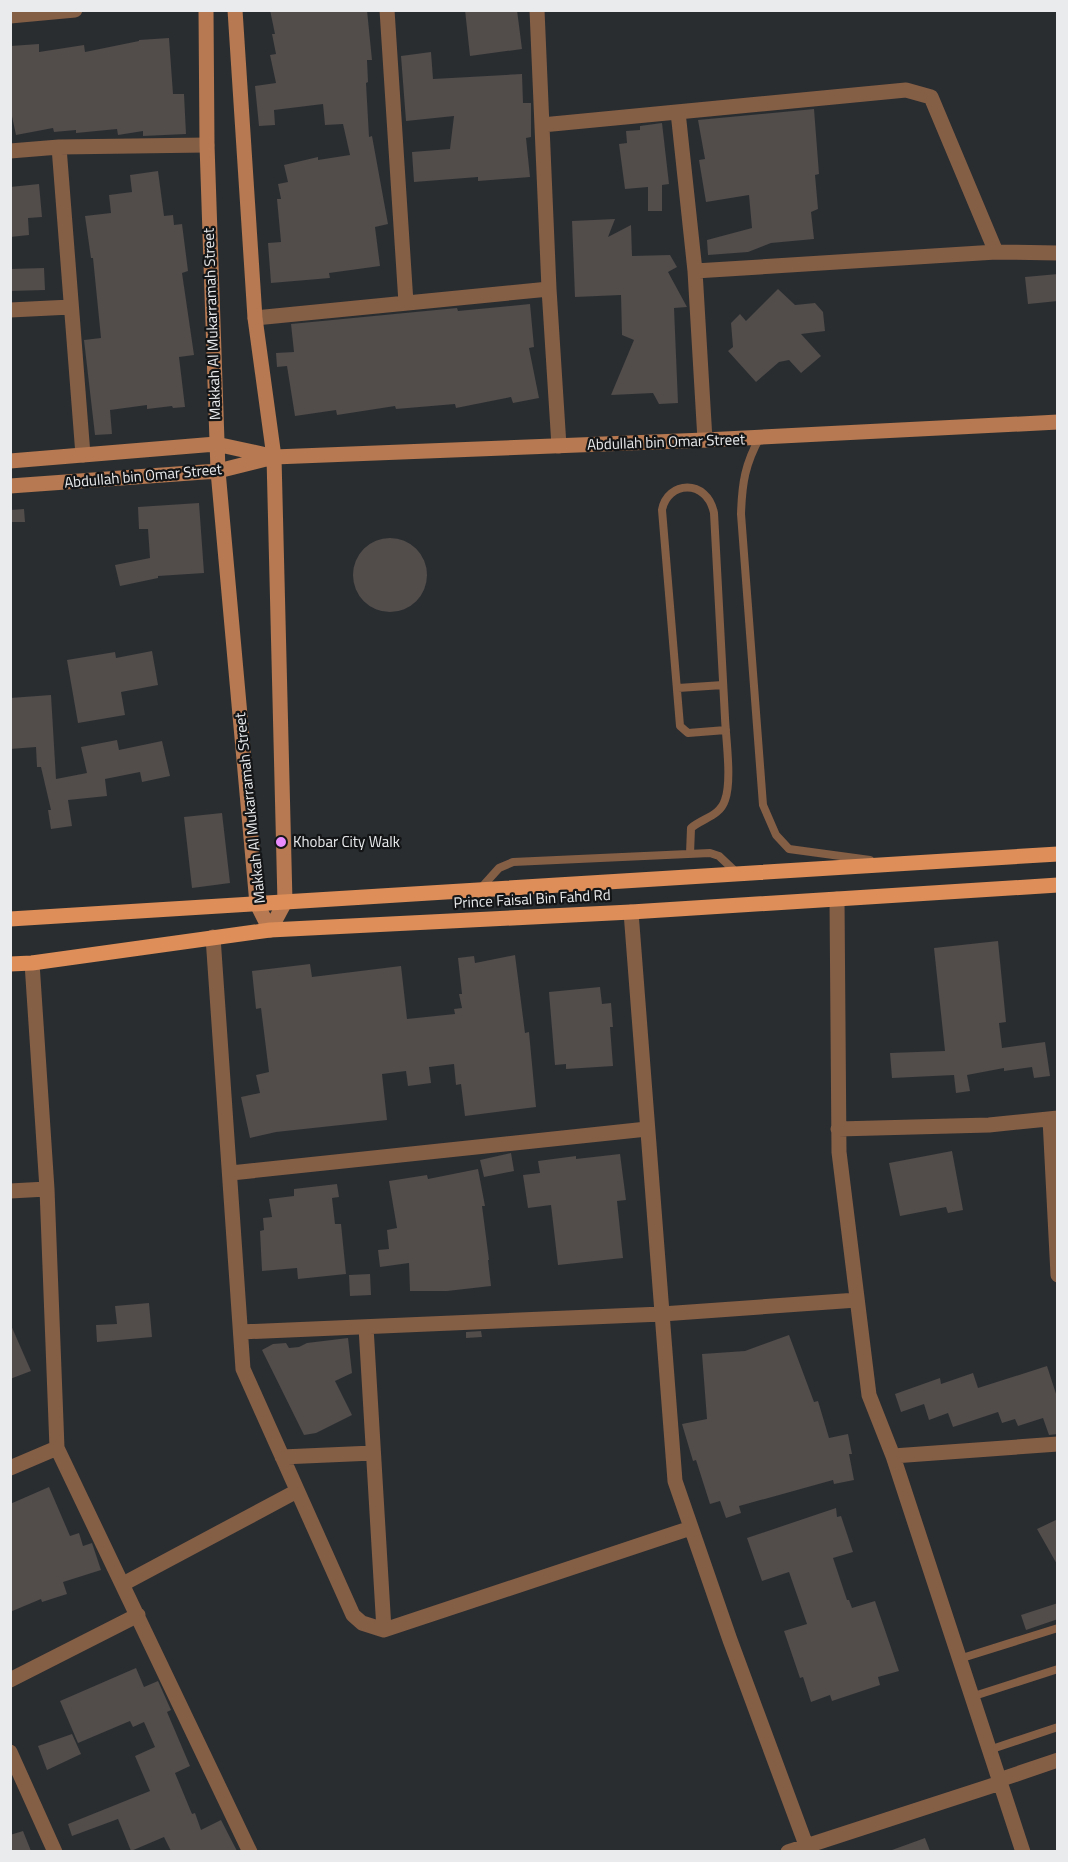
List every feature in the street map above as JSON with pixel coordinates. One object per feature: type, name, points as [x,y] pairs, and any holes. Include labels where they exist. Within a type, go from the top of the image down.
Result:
[{"type":"main road","name":"Makkah Al Mukarramah Street","points":[[206,10],[207,145],[216,444],[257,904],[270,930]]},
{"type":"main road","name":"Makkah Al Mukarramah Street","points":[[235,10],[255,318],[274,457],[285,902],[270,930]]},
{"type":"main road","name":"Abdullah bin Omar Street","points":[[10,486],[218,471],[274,457],[705,440],[1058,422]]},
{"type":"main road","name":"Abdullah bin Omar Street","points":[[10,461],[216,444],[274,457]]},
{"type":"main road","name":"Prince Faisal Bin Fahd Rd","points":[[10,919],[1058,854]]},
{"type":"main road","name":"Prince Faisal Bin Fahd Rd","points":[[10,964],[32,963],[270,930],[632,912],[1058,885]]},
{"type":"street","points":[[10,16],[75,10]]},
{"type":"street","points":[[387,10],[406,303]]},
{"type":"street","points":[[537,10],[549,289],[559,446]]},
{"type":"street","points":[[542,125],[906,90],[931,97],[996,252]]},
{"type":"street","points":[[678,112],[695,271],[705,440]]},
{"type":"street","points":[[10,151],[59,147],[207,145]]},
{"type":"street","points":[[59,147],[83,455]]},
{"type":"street","points":[[695,271],[996,252],[1058,253]]},
{"type":"street","points":[[255,318],[549,289]]},
{"type":"street","points":[[10,310],[71,307]]},
{"type":"street","points":[[837,899],[839,1152],[868,1395],[893,1456],[1023,1851]]},
{"type":"street","points":[[632,912],[675,1481],[730,1640],[806,1845]]},
{"type":"street","points":[[213,937],[243,1369],[353,1615],[362,1623],[384,1630],[691,1528]]},
{"type":"street","points":[[32,963],[47,1189],[57,1448],[250,1851]]},
{"type":"street","points":[[838,1129],[989,1125],[1054,1119],[1057,1269]]},
{"type":"street","points":[[231,1173],[647,1129]]},
{"type":"street","points":[[10,1191],[47,1189]]},
{"type":"street","points":[[241,1332],[662,1314],[857,1300]]},
{"type":"street","points":[[366,1327],[384,1630]]},
{"type":"street","points":[[893,1456],[1058,1444]]},
{"type":"street","points":[[10,1468],[57,1448]]},
{"type":"street","points":[[282,1457],[374,1453]]},
{"type":"street","points":[[123,1584],[297,1491]]},
{"type":"street","points":[[10,1680],[138,1615]]},
{"type":"street","points":[[10,1752],[55,1851]]},
{"type":"street","points":[[789,1851],[1000,1782],[1058,1760]]},
{"type":"lane","points":[[760,437],[749,458],[745,472],[741,514],[763,805],[776,835],[789,849],[896,864]]},
{"type":"lane","points":[[690,854],[692,828],[700,821],[718,813],[729,789],[726,729],[723,685],[714,513],[708,496],[695,488],[676,490],[664,501],[662,510],[680,726],[687,733],[726,729]]},
{"type":"lane","points":[[678,688],[723,685]]},
{"type":"lane","points":[[479,890],[499,868],[513,862],[710,853],[719,856],[738,874]]},
{"type":"lane","points":[[959,1659],[1058,1628]]},
{"type":"lane","points":[[972,1696],[1058,1669]]},
{"type":"lane","points":[[989,1749],[1058,1727]]},
{"type":"building","points":[[270,10],[367,10],[372,60],[367,60],[368,82],[366,83],[369,137],[372,136],[388,224],[375,227],[380,266],[329,273],[330,278],[271,283],[268,243],[281,242],[277,199],[281,199],[278,184],[288,182],[284,165],[318,157],[318,160],[350,155],[343,124],[325,125],[323,104],[274,110],[275,125],[259,126],[255,86],[276,83],[270,55],[276,54]]},
{"type":"building","points":[[465,10],[517,10],[522,49],[470,56]]},
{"type":"building","points":[[169,38],[173,94],[184,94],[186,134],[143,136],[143,131],[118,135],[117,129],[76,133],[76,130],[54,132],[53,128],[16,135],[10,107],[10,46],[39,44],[39,52],[84,45],[85,52],[139,40]]},
{"type":"building","points":[[431,52],[433,79],[522,74],[523,103],[531,103],[531,137],[526,138],[530,177],[478,181],[478,177],[414,182],[412,152],[450,149],[454,116],[406,121],[401,56]]},
{"type":"building","points":[[814,109],[819,174],[815,175],[818,209],[811,212],[814,239],[771,243],[748,252],[708,255],[707,240],[752,228],[749,195],[706,202],[699,160],[705,159],[698,120]]},
{"type":"building","points":[[662,123],[669,184],[662,185],[662,211],[648,211],[648,187],[625,189],[619,144],[627,143],[626,131],[640,130],[640,126]]},
{"type":"building","points":[[158,171],[164,216],[173,215],[174,225],[182,224],[188,271],[182,273],[194,355],[179,357],[185,407],[147,409],[147,405],[110,410],[112,434],[95,435],[84,340],[101,338],[93,258],[91,258],[85,216],[111,213],[109,195],[132,192],[130,175]]},
{"type":"building","points":[[39,184],[42,217],[28,218],[29,235],[10,237],[10,187]]},
{"type":"building","points":[[615,219],[608,237],[631,225],[632,256],[670,255],[677,267],[668,272],[687,307],[674,308],[678,403],[659,404],[653,393],[611,395],[634,340],[622,335],[621,295],[575,297],[572,221]]},
{"type":"building","points":[[44,268],[45,290],[10,291],[10,269]]},
{"type":"building","points":[[1058,274],[1058,301],[1028,304],[1025,277]]},
{"type":"building","points":[[778,289],[795,305],[815,303],[823,312],[825,331],[801,334],[821,356],[801,373],[789,360],[779,362],[756,382],[728,351],[733,347],[731,323],[740,314],[746,321]]},
{"type":"building","points":[[530,304],[534,347],[529,348],[539,398],[513,403],[511,397],[456,408],[455,404],[396,409],[395,406],[337,415],[336,410],[295,416],[287,366],[277,367],[276,353],[294,352],[291,324],[457,308],[458,311]]},
{"type":"building","points":[[199,503],[204,573],[158,576],[158,578],[120,586],[115,565],[150,558],[148,529],[139,529],[138,507]]},
{"type":"building","points":[[24,509],[25,522],[10,522],[10,510]]},
{"type":"building","points":[[390,538],[404,541],[416,549],[424,561],[427,575],[424,589],[416,601],[404,609],[390,612],[376,609],[364,601],[356,589],[353,575],[356,561],[364,549],[376,541]]},
{"type":"building","points":[[152,651],[158,685],[121,692],[125,715],[78,723],[67,660],[115,652],[116,658]]},
{"type":"building","points":[[51,695],[56,779],[87,773],[81,747],[117,740],[119,750],[162,741],[170,776],[142,782],[140,772],[105,779],[107,796],[68,800],[72,826],[51,829],[48,810],[51,810],[41,767],[37,767],[36,747],[10,749],[10,698]]},
{"type":"building","points":[[222,813],[230,883],[192,888],[184,817]]},
{"type":"building","points":[[998,941],[1006,1022],[999,1023],[1002,1048],[1045,1042],[1050,1076],[1034,1078],[1032,1067],[1004,1071],[1004,1068],[967,1075],[970,1091],[956,1093],[954,1075],[892,1078],[890,1053],[945,1051],[934,948]]},
{"type":"building","points":[[515,955],[525,1033],[529,1032],[536,1107],[465,1116],[461,1084],[456,1085],[454,1064],[429,1067],[431,1083],[408,1086],[406,1071],[382,1074],[387,1120],[276,1132],[250,1138],[241,1097],[260,1093],[256,1075],[269,1072],[261,1008],[256,1009],[252,971],[310,964],[312,977],[401,966],[407,1019],[455,1014],[454,1009],[462,1008],[459,994],[462,994],[458,958],[474,956],[475,963]]},
{"type":"building","points":[[600,987],[602,1004],[611,1003],[613,1066],[566,1069],[566,1064],[555,1065],[549,992]]},
{"type":"building","points":[[952,1151],[963,1210],[948,1213],[946,1207],[900,1216],[889,1163]]},
{"type":"building","points":[[511,1153],[514,1171],[484,1177],[480,1160]]},
{"type":"building","points":[[620,1154],[626,1200],[617,1201],[623,1258],[558,1265],[551,1205],[528,1208],[523,1175],[540,1173],[538,1161]]},
{"type":"building","points":[[478,1169],[485,1206],[482,1206],[491,1286],[447,1291],[410,1291],[409,1263],[380,1267],[378,1250],[389,1249],[387,1230],[397,1228],[389,1181],[427,1175],[428,1179]]},
{"type":"building","points":[[337,1184],[339,1197],[332,1198],[335,1224],[341,1224],[346,1274],[298,1279],[297,1268],[262,1271],[260,1231],[264,1230],[263,1218],[272,1217],[269,1199],[294,1196],[294,1189]]},
{"type":"building","points":[[370,1274],[371,1295],[350,1296],[349,1275]]},
{"type":"building","points":[[149,1303],[152,1337],[97,1342],[96,1325],[117,1324],[115,1306]]},
{"type":"building","points":[[10,1323],[31,1371],[10,1379]]},
{"type":"building","points":[[481,1331],[482,1337],[466,1338],[466,1332]]},
{"type":"building","points":[[789,1335],[814,1402],[818,1401],[829,1438],[848,1434],[854,1480],[834,1484],[833,1480],[739,1506],[741,1513],[726,1518],[720,1501],[710,1504],[696,1460],[693,1461],[682,1424],[707,1419],[702,1354],[745,1351]]},
{"type":"building","points":[[348,1338],[352,1373],[335,1381],[352,1415],[316,1433],[304,1435],[262,1350],[273,1344],[286,1343],[289,1348],[307,1343]]},
{"type":"building","points":[[1047,1366],[1058,1400],[1058,1434],[1049,1435],[1043,1418],[1018,1426],[1015,1419],[1002,1423],[998,1412],[953,1427],[948,1413],[929,1420],[924,1404],[901,1412],[895,1394],[940,1378],[941,1384],[973,1373],[978,1388]]},
{"type":"building","points":[[49,1487],[70,1536],[79,1533],[83,1546],[92,1543],[101,1570],[63,1582],[67,1594],[42,1602],[41,1599],[10,1612],[10,1504]]},
{"type":"building","points":[[836,1508],[837,1517],[841,1516],[853,1552],[833,1558],[847,1600],[852,1608],[875,1601],[899,1671],[878,1677],[880,1685],[832,1701],[830,1695],[811,1702],[784,1631],[807,1624],[789,1572],[762,1581],[747,1538]]},
{"type":"building","points":[[1058,1519],[1058,1566],[1037,1529]]},
{"type":"building","points":[[1058,1603],[1058,1619],[1026,1630],[1021,1615]]},
{"type":"building","points":[[136,1668],[144,1687],[158,1681],[171,1710],[167,1712],[190,1766],[175,1773],[192,1814],[195,1813],[201,1830],[221,1820],[237,1851],[171,1851],[164,1837],[131,1851],[118,1819],[72,1836],[68,1824],[150,1791],[135,1756],[155,1747],[144,1722],[133,1727],[130,1721],[78,1743],[60,1701]]},
{"type":"building","points":[[72,1734],[81,1754],[47,1770],[38,1746]]},
{"type":"building","points":[[23,1831],[31,1851],[10,1851],[10,1835]]},
{"type":"building","points":[[925,1838],[930,1851],[892,1850]]},
{"type":"place","name":"Khobar City Walk","points":[[281,842]]}]
